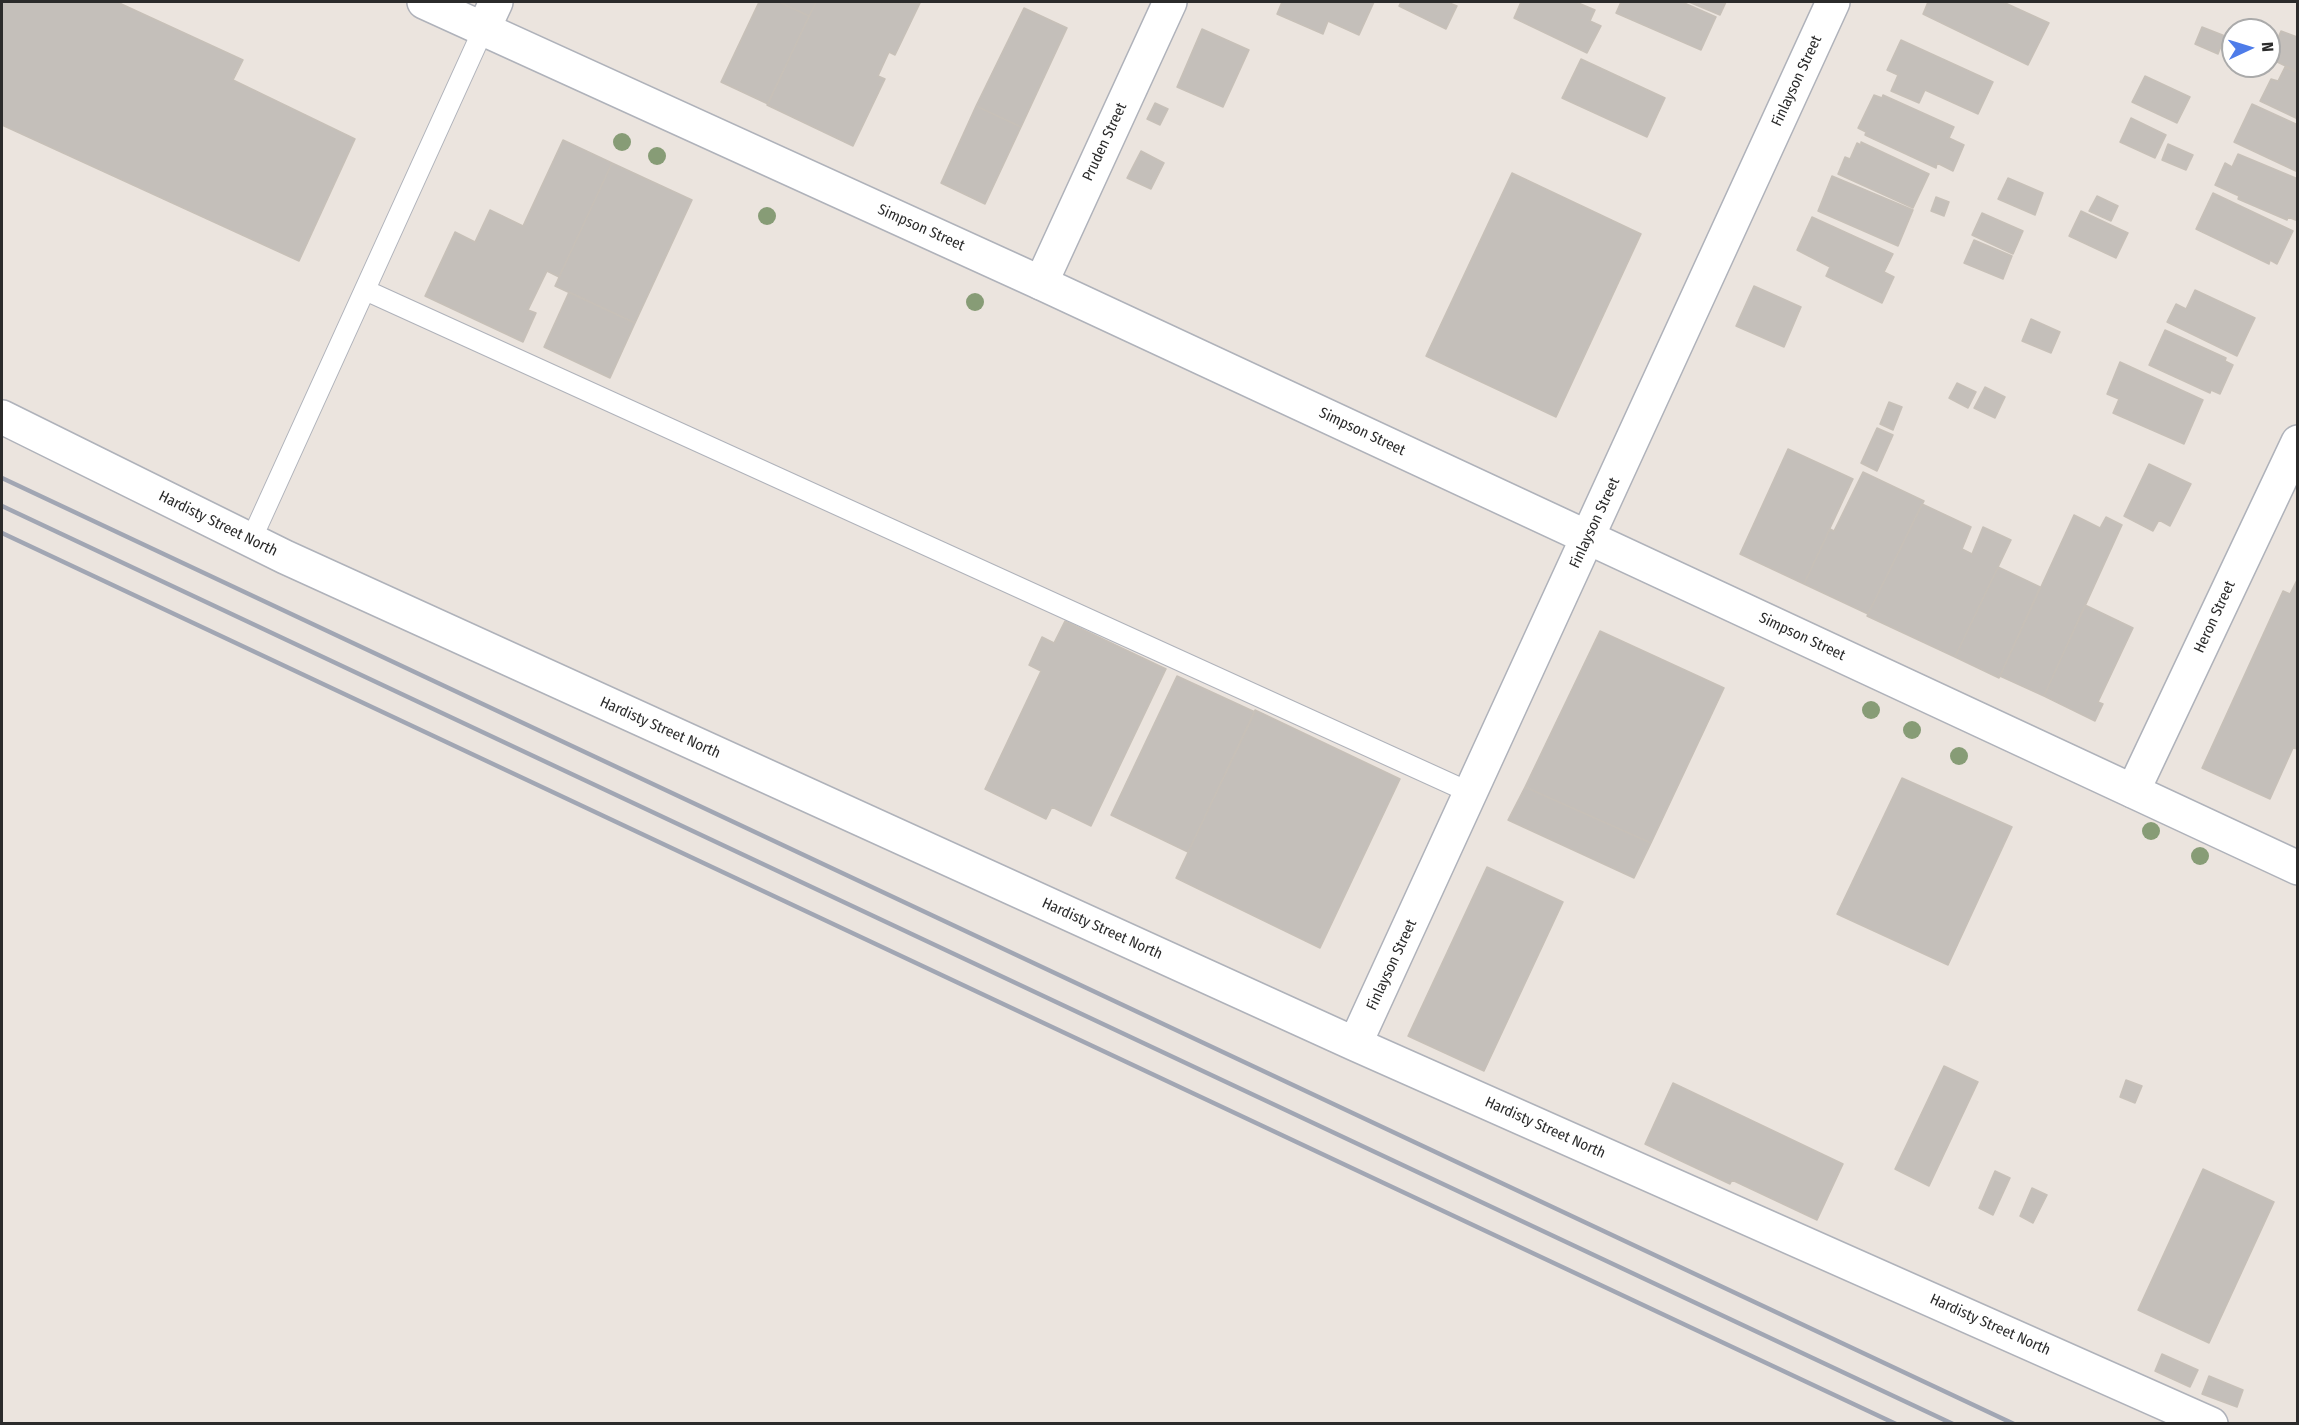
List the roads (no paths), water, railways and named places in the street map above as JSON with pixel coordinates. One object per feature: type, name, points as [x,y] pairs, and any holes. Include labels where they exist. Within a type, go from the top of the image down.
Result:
[{"type":"street","name":"Simpson Street","points":[[423,2],[490,16],[1041,283],[2298,868]]},
{"type":"street","name":"Pruden Street","points":[[1041,283],[1170,2]]},
{"type":"street","name":"Finlayson Street","points":[[1355,1044],[1833,2]]},
{"type":"street","name":"Hardisty Street North","points":[[2,417],[251,540],[1355,1044],[2211,1424]]},
{"type":"street","name":"Heron Street","points":[[2133,791],[2298,442]]},
{"type":"lane","points":[[251,540],[490,16]]},
{"type":"lane","points":[[365,290],[1471,793]]},
{"type":"railway","points":[[2,478],[2014,1424]]},
{"type":"railway","points":[[2,506],[1953,1424]]},
{"type":"railway","points":[[2,533],[1896,1424]]}]
